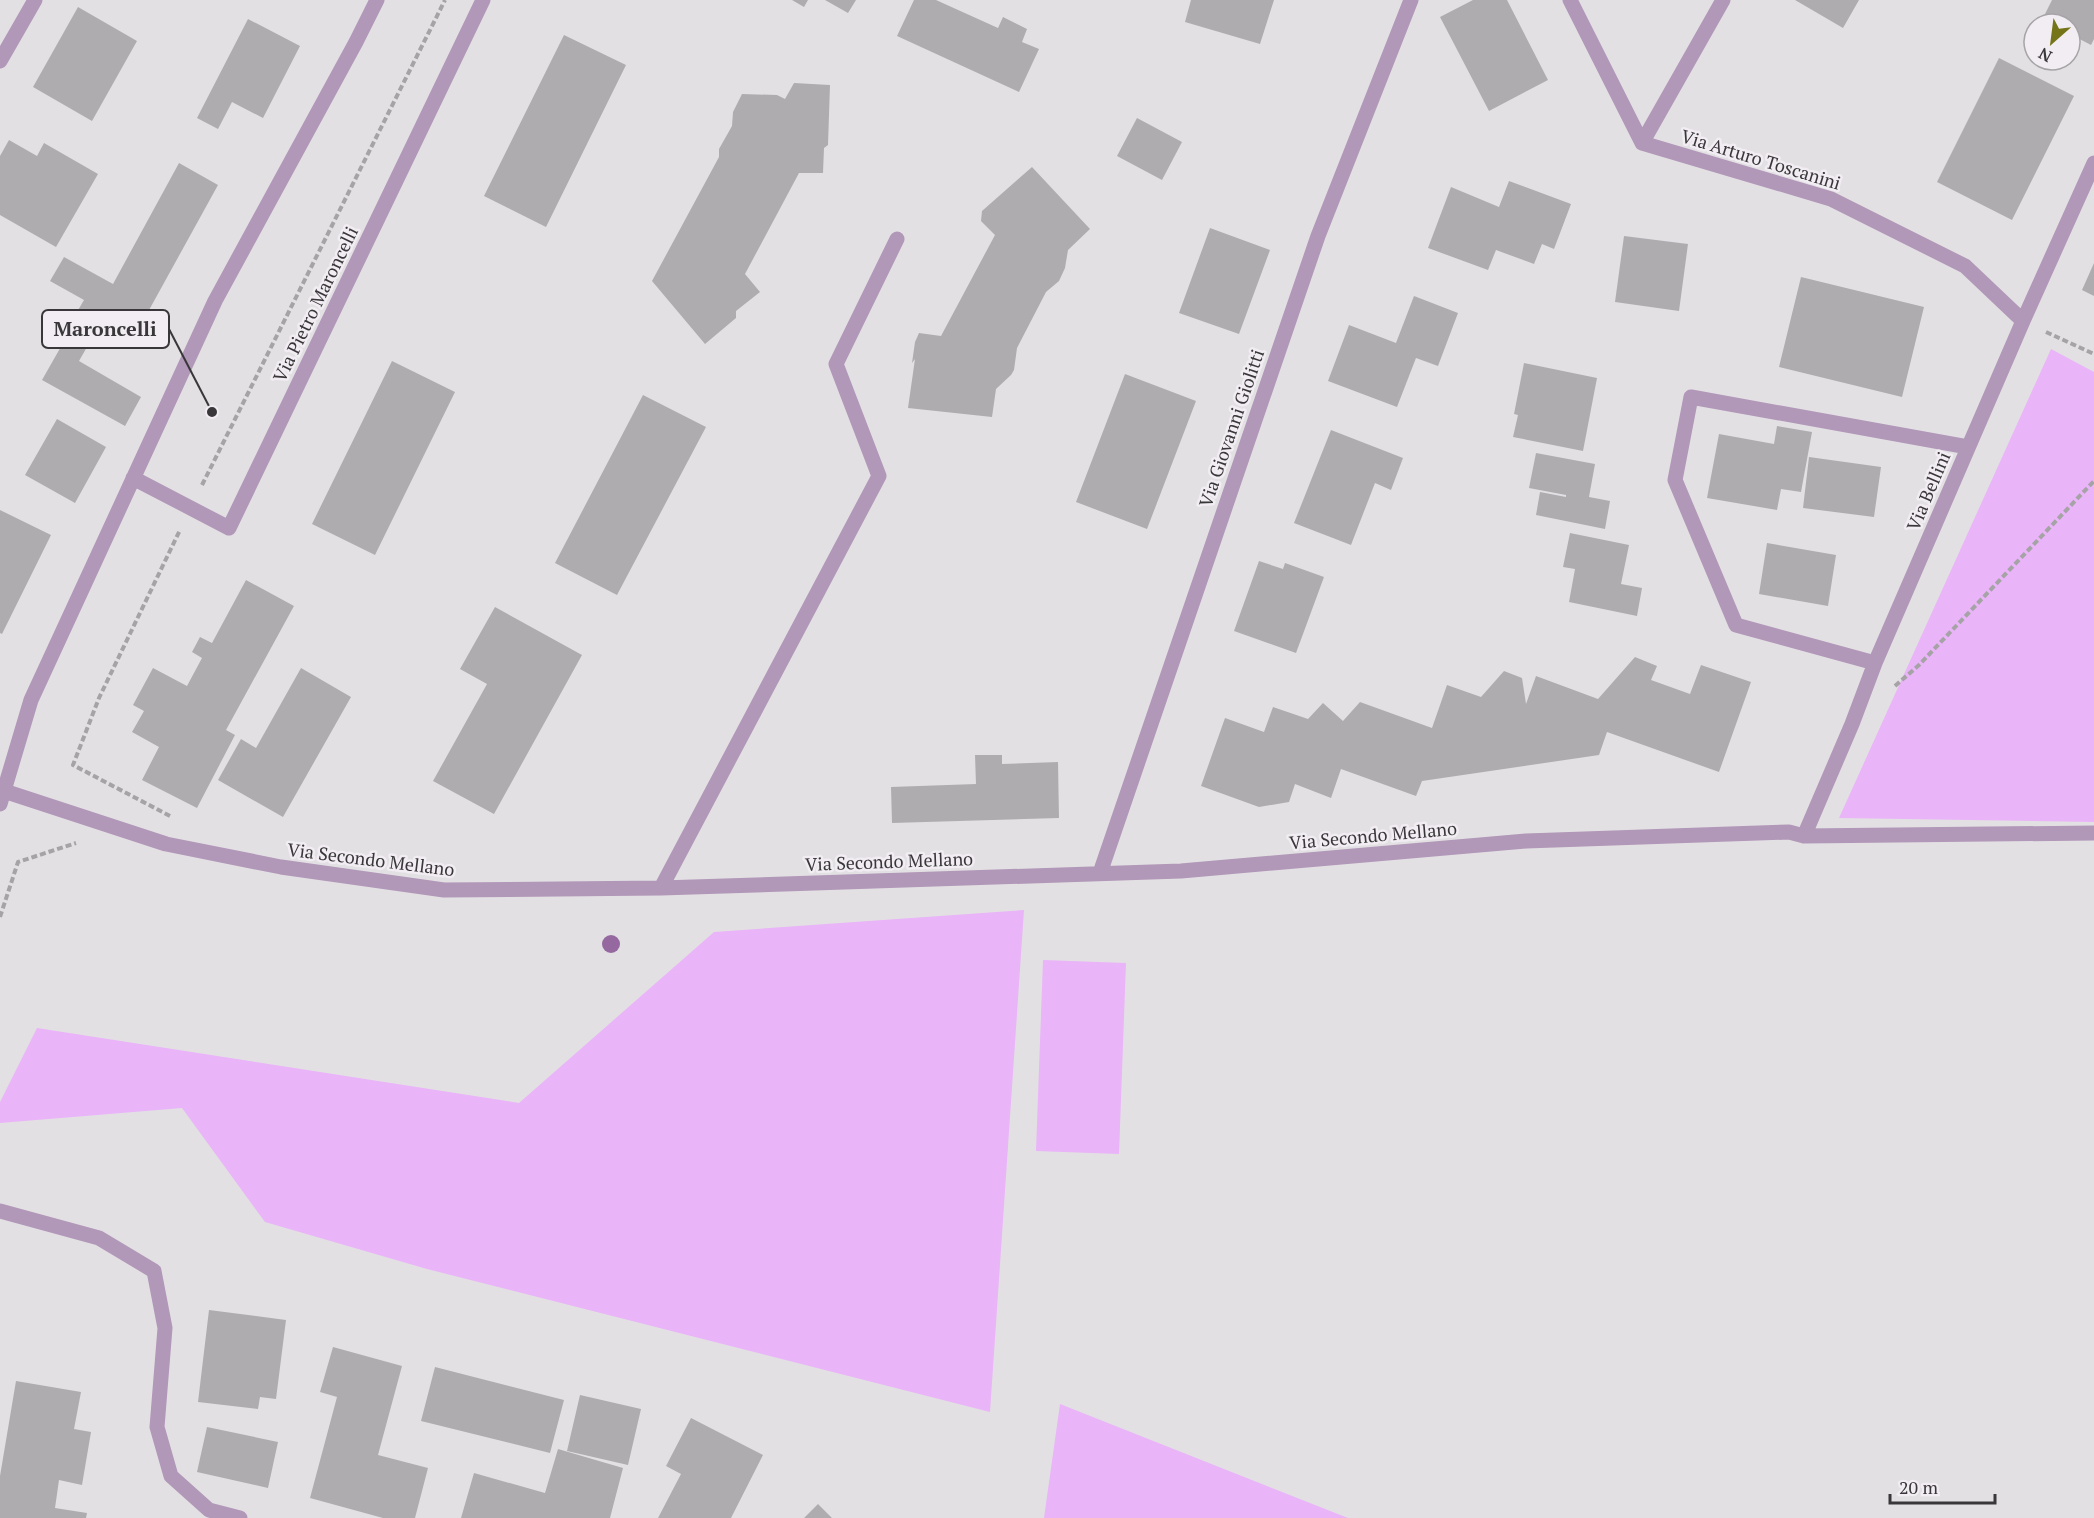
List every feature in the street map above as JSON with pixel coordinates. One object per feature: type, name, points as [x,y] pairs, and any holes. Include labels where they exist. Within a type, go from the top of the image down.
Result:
[{"type":"street","points":[[0,61],[35,0]]},
{"type":"street","points":[[1,796],[31,700],[214,302],[377,0]]},
{"type":"street","name":"Via Pietro Maroncelli","points":[[133,478],[229,528],[483,0]]},
{"type":"street","name":"Via Giovanni Giolitti","points":[[1100,873],[1318,236],[1411,0]]},
{"type":"street","points":[[1570,0],[1642,143]]},
{"type":"street","points":[[1642,143],[1724,0]]},
{"type":"street","name":"Via Arturo Toscanini","points":[[1642,143],[1831,199],[1965,266],[2023,321]]},
{"type":"street","name":"Via Bellini","points":[[1804,836],[1968,447],[2094,163]]},
{"type":"street","points":[[661,888],[879,476],[836,364],[897,239]]},
{"type":"street","points":[[1875,663],[1736,625],[1676,480],[1691,397],[1968,447]]},
{"type":"street","points":[[0,774],[1,796]]},
{"type":"street","name":"Via Secondo Mellano","points":[[1,796],[166,844],[281,867],[444,890],[661,888],[1181,871],[1526,842],[1789,832],[1804,836],[2094,833]]},
{"type":"street","points":[[0,1211],[99,1238],[154,1271],[165,1328],[157,1427],[171,1476],[209,1510],[240,1518]]},
{"type":"path","points":[[166,844],[176,819],[73,765],[99,699],[190,508],[445,0]]},
{"type":"path","points":[[2023,321],[2094,354]]},
{"type":"path","points":[[1894,687],[1919,665],[2094,481]]},
{"type":"path","points":[[0,917],[18,862],[74,843],[84,845]]},
{"type":"shaded area","points":[[2051,349],[2094,372],[2094,822],[1839,818]]},
{"type":"shaded area","points":[[1024,910],[990,1412],[427,1269],[265,1222],[182,1108],[0,1123],[0,1102],[37,1028],[519,1103],[714,932]]},
{"type":"shaded area","points":[[1043,960],[1126,963],[1119,1154],[1036,1151]]},
{"type":"shaded area","points":[[1060,1404],[1348,1518],[1044,1518]]},
{"type":"building","points":[[792,0],[808,0],[804,7]]},
{"type":"building","points":[[825,0],[856,0],[848,13]]},
{"type":"building","points":[[914,0],[936,0],[998,28],[1003,17],[1027,29],[1022,42],[1039,49],[1019,92],[897,36]]},
{"type":"building","points":[[1191,0],[1274,0],[1260,44],[1185,22]]},
{"type":"building","points":[[1473,0],[1507,0],[1548,80],[1489,111],[1440,17]]},
{"type":"building","points":[[1795,0],[1859,0],[1843,28]]},
{"type":"building","points":[[2052,0],[2094,0],[2094,39],[2091,45],[2082,40],[2082,12],[2046,12]]},
{"type":"building","points":[[78,7],[137,41],[92,121],[33,87]]},
{"type":"building","points":[[248,19],[300,46],[263,118],[232,102],[218,129],[197,118]]},
{"type":"building","points":[[564,35],[626,65],[546,227],[484,196]]},
{"type":"building","points":[[1999,58],[2022,70],[2022,72],[2027,72],[2074,96],[2012,220],[1937,182]]},
{"type":"building","points":[[794,83],[830,85],[828,145],[824,148],[823,173],[799,173],[745,274],[760,292],[736,311],[736,318],[705,344],[652,281],[719,157],[719,149],[732,126],[733,112],[742,94],[777,95],[785,99]]},
{"type":"building","points":[[1137,118],[1182,142],[1162,180],[1117,156]]},
{"type":"building","points":[[9,140],[37,156],[44,143],[98,174],[56,247],[0,215],[0,156]]},
{"type":"building","points":[[179,163],[218,185],[143,321],[134,316],[119,342],[74,317],[84,300],[50,281],[64,257],[113,284]]},
{"type":"building","points":[[1032,167],[1090,229],[1068,250],[1065,268],[1059,281],[1046,292],[1017,348],[1014,370],[996,389],[992,417],[908,408],[915,342],[919,333],[941,336],[995,235],[981,221],[982,211]]},
{"type":"building","points":[[1509,181],[1571,204],[1554,249],[1542,244],[1534,264],[1496,250],[1488,270],[1428,248],[1451,187],[1499,207]]},
{"type":"building","points":[[1210,228],[1270,250],[1239,334],[1179,313]]},
{"type":"building","points":[[1624,236],[1688,244],[1679,311],[1615,302]]},
{"type":"building","points":[[2094,263],[2094,296],[2082,290]]},
{"type":"building","points":[[1801,277],[1924,307],[1902,397],[1779,367]]},
{"type":"building","points":[[1414,296],[1458,313],[1438,366],[1416,358],[1397,407],[1328,381],[1349,325],[1396,343]]},
{"type":"building","points":[[71,329],[91,340],[79,361],[141,397],[125,426],[42,380]]},
{"type":"building","points":[[392,361],[455,392],[375,555],[312,524]]},
{"type":"building","points":[[1524,363],[1597,378],[1583,451],[1513,437],[1518,415],[1514,414]]},
{"type":"building","points":[[1125,374],[1196,401],[1147,529],[1076,502]]},
{"type":"building","points":[[643,395],[706,427],[617,595],[555,563]]},
{"type":"building","points":[[57,419],[106,447],[75,503],[25,475]]},
{"type":"building","points":[[1777,426],[1812,432],[1801,492],[1781,489],[1777,510],[1707,498],[1719,434],[1774,444]]},
{"type":"building","points":[[1331,430],[1403,458],[1391,490],[1375,483],[1351,545],[1294,523]]},
{"type":"building","points":[[1536,453],[1595,464],[1589,497],[1610,501],[1605,529],[1536,515],[1540,492],[1566,497],[1566,495],[1529,488]]},
{"type":"building","points":[[1809,457],[1881,467],[1874,517],[1803,508]]},
{"type":"building","points":[[0,510],[51,535],[2,634],[0,633]]},
{"type":"building","points":[[1570,533],[1629,545],[1621,584],[1642,588],[1637,616],[1569,602],[1575,569],[1563,567]]},
{"type":"building","points":[[1767,543],[1836,555],[1828,606],[1759,594]]},
{"type":"building","points":[[1259,561],[1283,569],[1285,563],[1324,577],[1296,653],[1234,631]]},
{"type":"building","points":[[246,580],[294,606],[226,730],[235,735],[197,808],[142,780],[159,747],[132,732],[144,711],[133,705],[153,668],[187,686],[202,658],[192,652],[200,637],[212,643]]},
{"type":"building","points":[[495,607],[582,655],[494,814],[433,781],[487,684],[460,669]]},
{"type":"building","points":[[1635,657],[1657,666],[1651,680],[1690,694],[1701,665],[1751,682],[1719,772],[1607,732],[1599,755],[1422,781],[1416,796],[1341,769],[1331,798],[1295,784],[1289,802],[1259,807],[1201,786],[1225,718],[1264,732],[1273,707],[1308,719],[1323,703],[1343,721],[1360,702],[1432,728],[1447,685],[1481,697],[1504,671],[1522,678],[1526,704],[1536,676],[1598,699]]},
{"type":"building","points":[[301,668],[351,697],[283,817],[218,780],[241,739],[256,748]]},
{"type":"building","points":[[975,755],[1002,755],[1002,764],[1058,762],[1059,818],[892,823],[891,787],[976,784]]},
{"type":"building","points":[[209,1310],[286,1320],[276,1399],[260,1397],[258,1409],[198,1402]]},
{"type":"building","points":[[333,1347],[402,1366],[378,1455],[428,1468],[415,1518],[383,1518],[310,1498],[337,1397],[320,1392]]},
{"type":"building","points":[[435,1367],[564,1400],[550,1453],[421,1421]]},
{"type":"building","points":[[16,1381],[81,1392],[74,1429],[91,1432],[82,1485],[59,1480],[55,1508],[87,1513],[86,1518],[0,1518],[0,1476]]},
{"type":"building","points":[[580,1395],[641,1409],[628,1465],[567,1451]]},
{"type":"building","points":[[691,1418],[763,1455],[731,1518],[658,1518],[681,1474],[666,1466]]},
{"type":"building","points":[[207,1427],[278,1442],[268,1488],[197,1472]]},
{"type":"building","points":[[558,1449],[623,1468],[610,1518],[461,1518],[474,1473],[545,1493]]},
{"type":"building","points":[[818,1504],[832,1518],[804,1518]]},
{"type":"place","name":"Maroncelli","points":[[212,412]]}]
